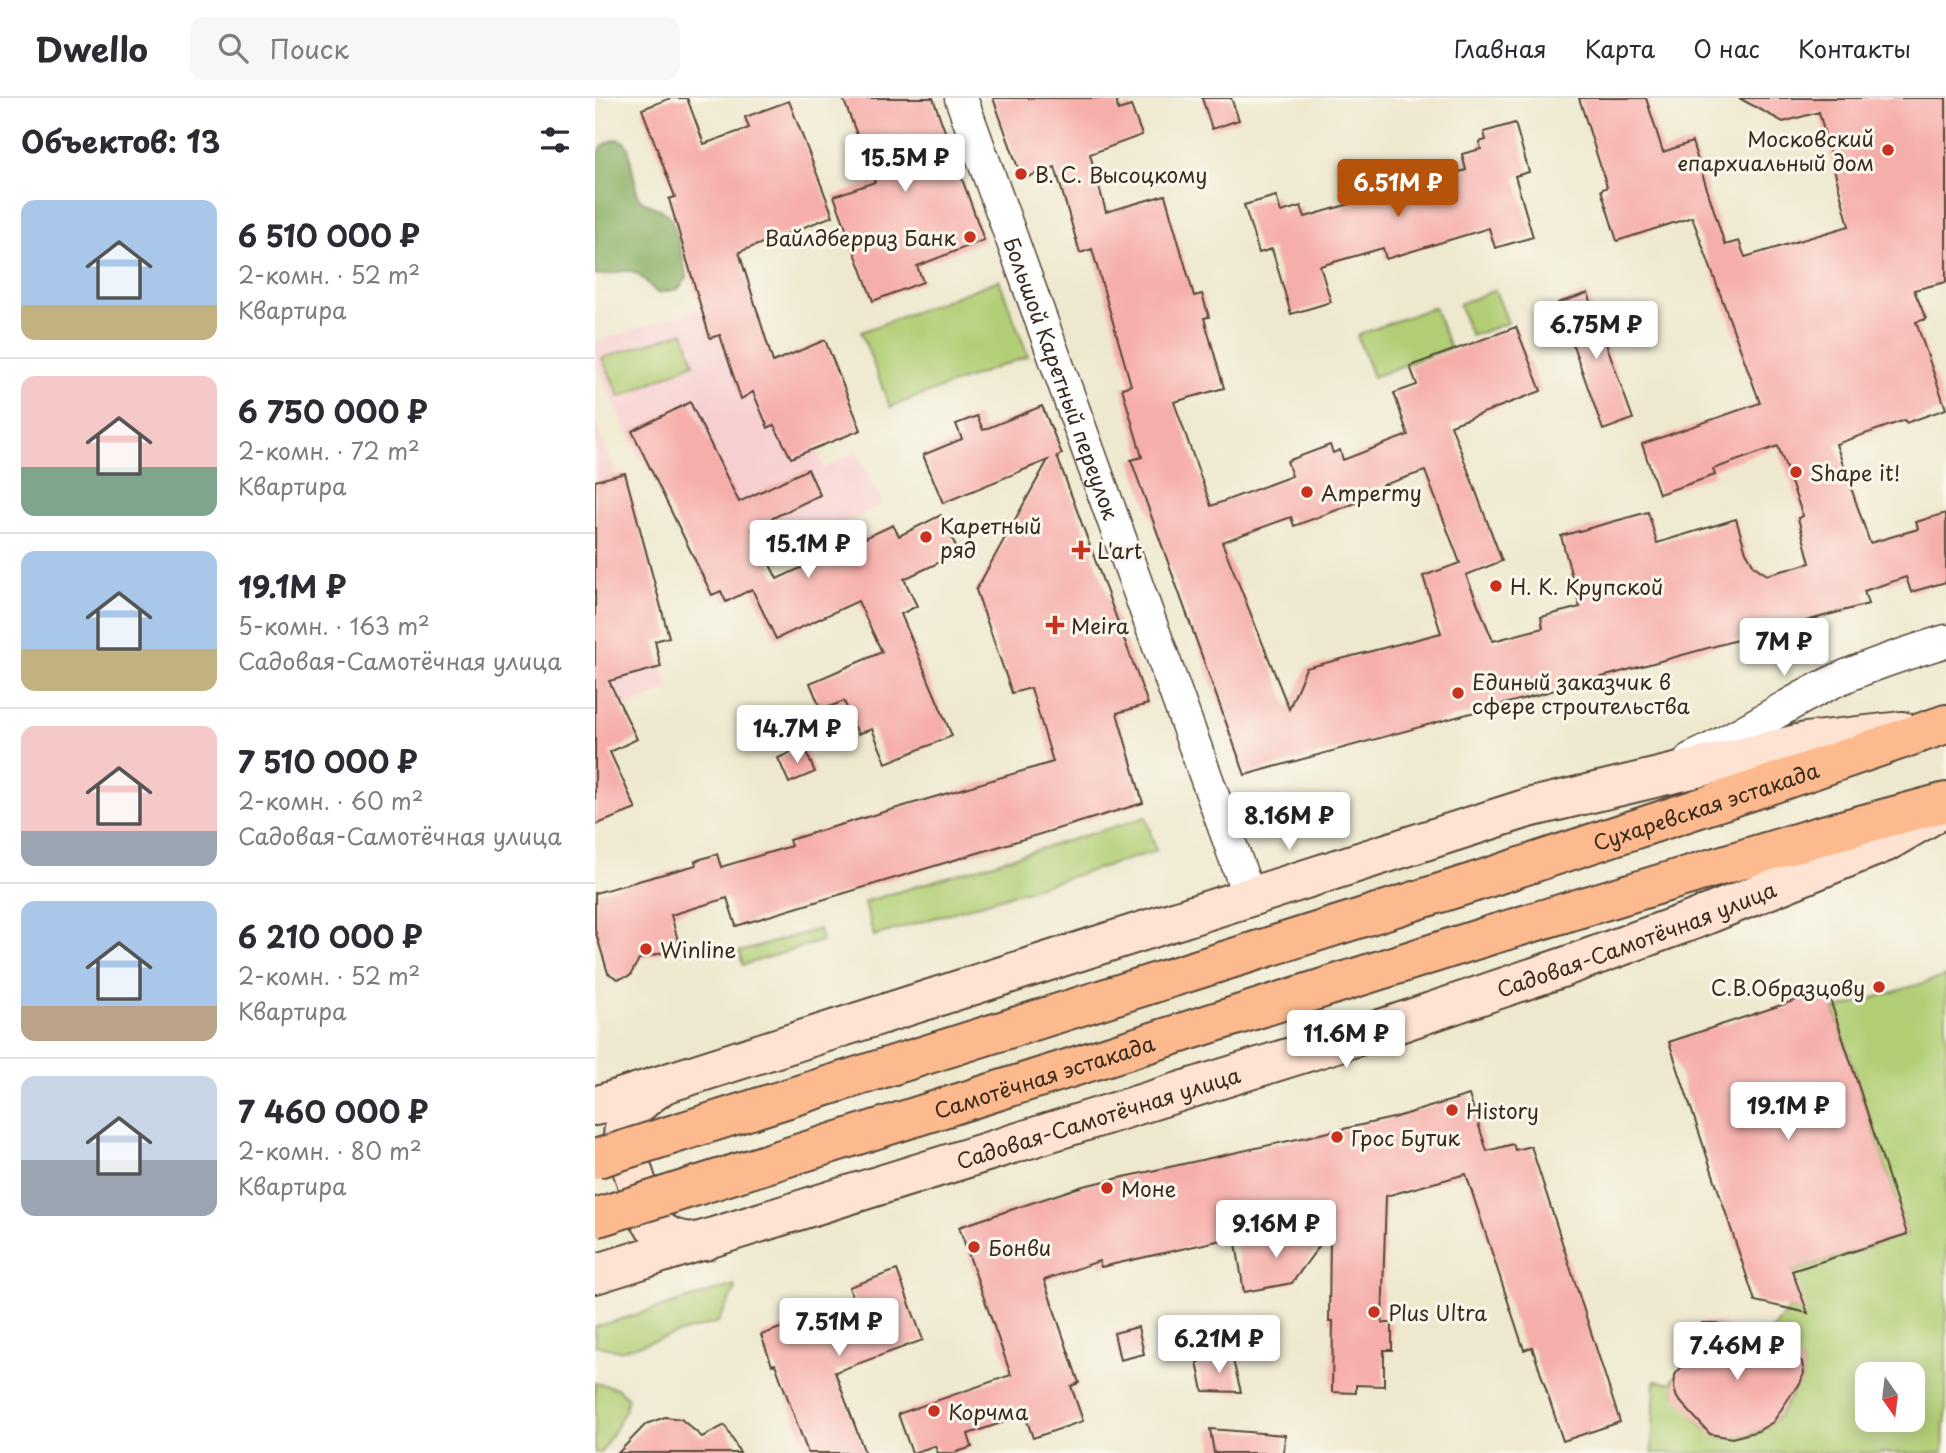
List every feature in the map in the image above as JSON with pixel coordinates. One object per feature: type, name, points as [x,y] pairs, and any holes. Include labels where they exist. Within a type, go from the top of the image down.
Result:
[{"type":"main road","points":[[595,1106],[1516,812],[1806,742],[1941,725]]},
{"type":"main road","name":"Сухаревская эстакада","points":[[595,1159],[1475,882],[1941,725]]},
{"type":"main road","name":"Самотёчная эстакада","points":[[595,1218],[1491,935],[1806,840],[1946,804]]},
{"type":"main road","name":"Садовая-Самотёчная улица","points":[[595,1274],[1381,1029],[1564,967],[1696,919],[1884,843],[1946,804]]},
{"type":"main road","points":[[667,1082],[633,1109],[625,1124],[624,1141],[648,1217],[653,1225],[660,1232],[677,1240],[707,1241]]},
{"type":"street","name":"Большой Каретный переулок","points":[[961,98],[1249,896]]},
{"type":"street","points":[[1649,778],[1723,744],[1763,719],[1838,680],[1946,641]]},
{"type":"shaded area","points":[[702,308],[745,373],[767,427],[800,414],[824,468],[857,451],[883,504],[768,561],[776,577],[726,602],[721,591],[712,595],[646,459],[641,461],[595,361],[595,342]]},
{"type":"shaded area","points":[[595,422],[617,475],[624,502],[633,500],[669,637],[655,642],[670,688],[595,723]]},
{"type":"green space","points":[[616,139],[623,141],[628,147],[638,197],[667,214],[674,226],[687,278],[678,289],[657,293],[641,277],[630,271],[595,274],[595,160],[603,145]]},
{"type":"green space","points":[[999,280],[1028,356],[890,407],[861,332]]},
{"type":"green space","points":[[1495,290],[1508,323],[1471,336],[1459,304]]},
{"type":"green space","points":[[1434,307],[1450,348],[1373,377],[1357,335]]},
{"type":"green space","points":[[684,332],[694,363],[620,397],[602,358]]},
{"type":"green space","points":[[1146,817],[1156,851],[874,936],[864,902]]},
{"type":"green space","points":[[819,929],[822,941],[743,965],[739,952]]},
{"type":"green space","points":[[1946,976],[1946,1423],[1943,1453],[1652,1453],[1655,1381],[1671,1383],[1675,1375],[1677,1396],[1702,1426],[1713,1434],[1744,1436],[1773,1422],[1781,1413],[1803,1373],[1802,1362],[1767,1353],[1775,1342],[1770,1332],[1789,1309],[1801,1311],[1805,1307],[1791,1295],[1793,1271],[1907,1234],[1834,1010]]},
{"type":"green space","points":[[734,1285],[735,1290],[718,1322],[619,1351],[595,1345],[595,1327]]},
{"type":"green space","points":[[595,1383],[617,1388],[628,1398],[625,1411],[601,1453],[595,1453]]},
{"type":"building","points":[[671,98],[687,98],[704,144],[749,128],[745,117],[789,101],[833,216],[739,252],[773,362],[825,340],[861,430],[791,458],[774,425],[768,428],[753,392],[741,399],[720,335],[710,338],[669,199],[675,197],[642,109]]},
{"type":"building","points":[[843,98],[933,98],[984,240],[917,266],[923,282],[873,301],[834,196],[875,182]]},
{"type":"building","points":[[993,98],[1116,98],[1118,110],[1131,106],[1142,135],[1090,154],[1106,212],[1165,195],[1194,296],[1202,294],[1209,317],[1204,318],[1224,388],[1174,402],[1211,506],[1292,476],[1287,461],[1330,445],[1333,453],[1340,450],[1343,460],[1408,435],[1394,393],[1417,385],[1410,366],[1516,327],[1541,391],[1451,425],[1502,561],[1466,575],[1493,641],[1543,628],[1541,617],[1580,607],[1561,536],[1648,512],[1657,543],[1736,519],[1746,552],[1754,566],[1767,575],[1810,563],[1798,518],[1803,516],[1778,446],[1713,469],[1715,475],[1659,494],[1642,444],[1760,403],[1692,217],[1617,241],[1601,190],[1607,187],[1579,98],[1646,98],[1663,152],[1692,142],[1725,245],[1739,241],[1745,257],[1849,226],[1819,112],[1783,122],[1739,98],[1946,98],[1946,282],[1914,290],[1926,319],[1916,322],[1946,409],[1836,444],[1870,543],[1918,529],[1916,522],[1946,513],[1946,582],[1911,592],[1906,577],[1864,591],[1868,604],[1245,775],[1131,460],[1142,457],[1122,388],[1131,385],[1092,249],[1080,253],[1055,167],[1022,179]],"holes":[[[1425,471],[1460,563],[1423,576],[1441,633],[1306,668],[1289,709],[1222,542],[1291,517],[1294,526],[1383,493],[1380,486]]]},
{"type":"building","points":[[1202,98],[1231,98],[1239,120],[1212,129]]},
{"type":"building","points":[[1515,123],[1529,172],[1515,176],[1533,237],[1495,248],[1489,228],[1386,259],[1383,248],[1320,266],[1331,302],[1291,314],[1272,249],[1259,253],[1244,205],[1276,196],[1281,212],[1301,206],[1305,217],[1466,170],[1462,154],[1481,149],[1479,142],[1486,140],[1484,132]]},
{"type":"building","points":[[1588,293],[1633,419],[1603,430],[1558,303]]},
{"type":"building","points":[[690,402],[739,502],[808,469],[820,495],[752,528],[777,579],[893,525],[899,536],[941,515],[959,553],[904,579],[917,606],[901,614],[952,736],[886,763],[872,729],[858,734],[844,701],[821,710],[810,683],[882,652],[858,601],[776,639],[752,589],[726,602],[721,591],[712,595],[632,431]]},
{"type":"building","points":[[1042,406],[1062,454],[1057,456],[1148,704],[1117,713],[1143,803],[736,926],[727,898],[671,915],[680,948],[639,959],[630,976],[618,979],[608,973],[595,930],[595,893],[696,865],[695,861],[717,854],[721,867],[791,846],[789,840],[1053,762],[1031,688],[1012,693],[976,590],[1048,460],[943,503],[923,455],[962,439],[956,424],[977,416],[983,430]]},
{"type":"building","points":[[625,473],[669,637],[655,641],[661,667],[609,681],[637,739],[610,752],[636,809],[595,825],[595,481]]},
{"type":"building","points":[[804,747],[815,772],[789,783],[778,758]]},
{"type":"building","points":[[1827,990],[1907,1234],[1792,1271],[1808,1313],[1755,1301],[1669,1042]]},
{"type":"building","points":[[1469,1095],[1487,1151],[1513,1144],[1515,1150],[1531,1146],[1620,1422],[1563,1441],[1532,1347],[1524,1350],[1466,1174],[1386,1196],[1382,1323],[1392,1323],[1392,1350],[1384,1350],[1384,1386],[1356,1385],[1356,1393],[1332,1392],[1333,1321],[1329,1321],[1330,1231],[1292,1283],[1244,1292],[1235,1237],[1101,1267],[1099,1261],[1044,1280],[1079,1383],[1071,1386],[1083,1421],[1033,1438],[1025,1415],[968,1434],[972,1447],[954,1453],[938,1453],[935,1446],[912,1453],[898,1414],[1011,1375],[959,1227],[1083,1186],[1393,1118]]},
{"type":"building","points":[[897,1270],[923,1340],[835,1372],[865,1453],[808,1453],[775,1364],[772,1365],[761,1335],[854,1301],[849,1287]]},
{"type":"building","points":[[1702,1323],[1717,1323],[1796,1356],[1802,1362],[1804,1373],[1800,1384],[1773,1422],[1758,1431],[1732,1438],[1710,1434],[1677,1398],[1674,1388],[1675,1375],[1683,1365],[1698,1359]]},
{"type":"building","points":[[1138,1327],[1144,1354],[1120,1360],[1114,1333]]},
{"type":"building","points":[[1231,1353],[1241,1392],[1203,1391],[1197,1362]]},
{"type":"building","points":[[665,1417],[681,1419],[702,1437],[725,1425],[740,1453],[618,1453],[646,1424]]},
{"type":"building","points":[[1210,1429],[1285,1435],[1284,1453],[1214,1453]]},
{"type":"place","name":"Московский епархиальный дом","points":[[1888,150]]},
{"type":"place","name":"В. С. Высоцкому","points":[[1021,174]]},
{"type":"place","name":"Вайлдберриз Банк","points":[[970,237]]},
{"type":"place","name":"Shape it!","points":[[1796,472]]},
{"type":"place","name":"Ampermy","points":[[1307,492]]},
{"type":"place","name":"Каретный ряд","points":[[926,537]]},
{"type":"place","name":"L'art","points":[[1081,550]]},
{"type":"place","name":"Н. К. Крупской","points":[[1496,586]]},
{"type":"place","name":"Meira","points":[[1055,625]]},
{"type":"place","name":"Единый заказчик в сфере строительства","points":[[1458,693]]},
{"type":"place","name":"Winline","points":[[646,949]]},
{"type":"place","name":"С.В.Образцову","points":[[1879,987]]},
{"type":"place","name":"History","points":[[1452,1110]]},
{"type":"place","name":"Грос Бутик","points":[[1337,1137]]},
{"type":"place","name":"Моне","points":[[1107,1188]]},
{"type":"place","name":"Бонви","points":[[974,1247]]},
{"type":"place","name":"Plus Ultra","points":[[1374,1312]]},
{"type":"place","name":"Корчма","points":[[934,1411]]}]
